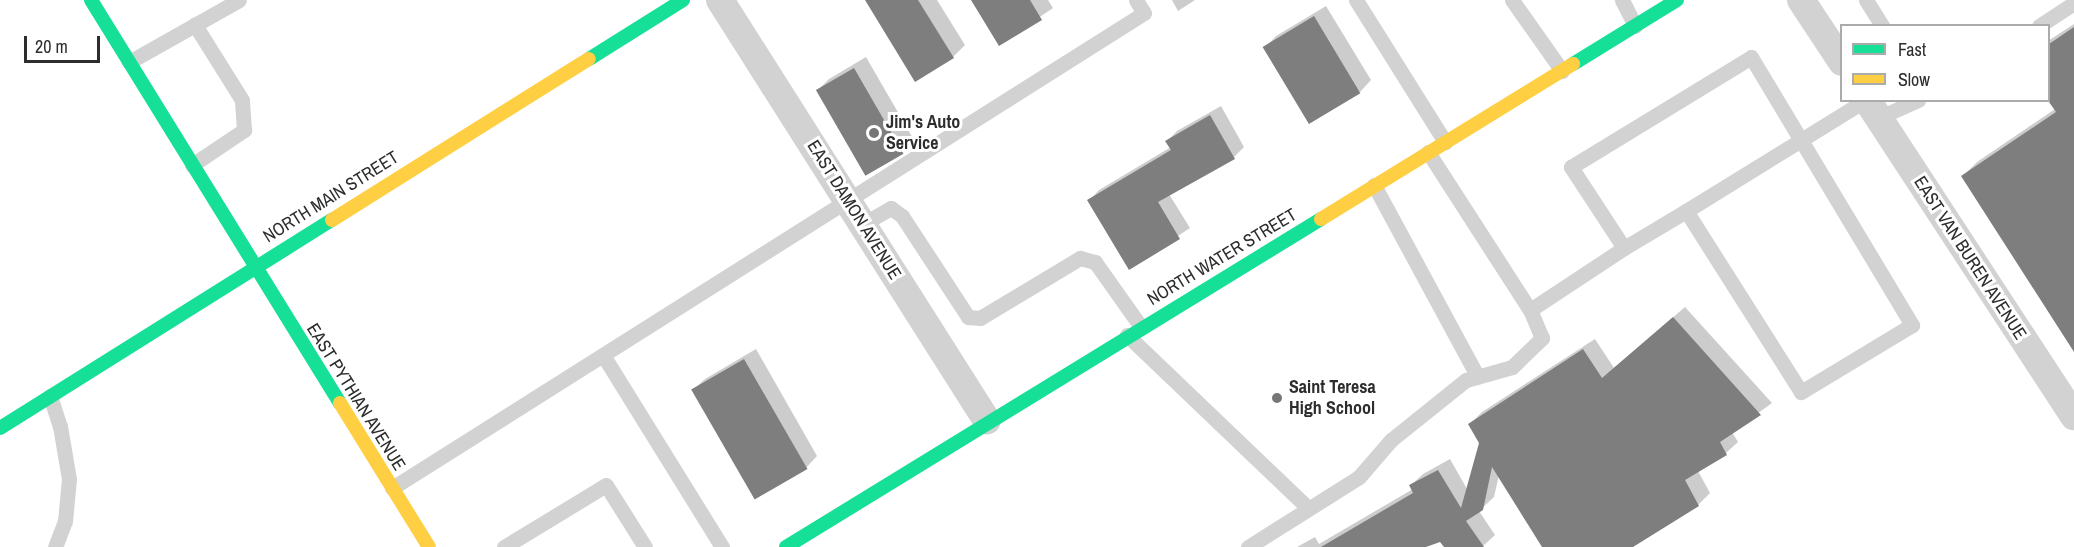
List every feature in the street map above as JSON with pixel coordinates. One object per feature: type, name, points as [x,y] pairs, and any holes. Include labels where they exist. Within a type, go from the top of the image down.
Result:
[{"type":"main road","name":"EAST PYTHIAN AVENUE","points":[[91,0],[253,266],[426,542]]},
{"type":"main road","name":"NORTH MAIN STREET","points":[[0,428],[253,266],[683,0]]},
{"type":"main road","name":"NORTH WATER STREET","points":[[786,547],[987,420],[1677,0]]},
{"type":"street","name":"EAST DAMON AVENUE","points":[[720,0],[987,420]]},
{"type":"street","points":[[1801,0],[1840,59]]},
{"type":"street","name":"EAST VAN BUREN AVENUE","points":[[1870,106],[2074,417]]},
{"type":"lane","points":[[129,62],[239,0]]},
{"type":"lane","points":[[392,488],[1144,13],[1136,0]]},
{"type":"lane","points":[[1356,0],[1445,142]]},
{"type":"lane","points":[[1512,0],[1562,71]]},
{"type":"lane","points":[[1622,0],[1635,26]]},
{"type":"lane","points":[[1866,0],[1881,24]]},
{"type":"lane","points":[[2042,24],[2074,3]]},
{"type":"lane","points":[[192,165],[244,130],[242,100],[195,25]]},
{"type":"lane","points":[[1624,248],[1571,167],[1751,57],[1803,139],[1912,325],[1801,392],[1686,211]]},
{"type":"lane","points":[[1530,310],[1624,248],[1803,139],[1870,106],[1902,102]]},
{"type":"lane","points":[[1248,547],[1359,477],[1391,440],[1466,380],[1512,367],[1542,338],[1530,310],[1428,152]]},
{"type":"lane","points":[[1374,185],[1478,377]]},
{"type":"lane","points":[[863,224],[891,208],[902,216],[968,317],[980,318],[1080,258],[1095,262],[1134,331],[1308,508]]},
{"type":"lane","points":[[603,355],[722,547]]},
{"type":"lane","points":[[50,396],[60,426],[69,479],[65,521],[55,547]]},
{"type":"lane","points":[[504,547],[606,485],[645,547]]},
{"type":"lane","points":[[408,547],[426,542]]},
{"type":"building","points":[[865,0],[918,0],[954,58],[915,82]]},
{"type":"building","points":[[971,0],[1030,0],[1042,20],[999,46]]},
{"type":"building","points":[[1314,16],[1360,93],[1309,124],[1263,47]]},
{"type":"building","points":[[2074,27],[2074,352],[1961,176],[2056,112],[2049,102],[2050,43]]},
{"type":"building","points":[[854,68],[904,154],[865,176],[816,90]]},
{"type":"building","points":[[1210,115],[1235,159],[1158,202],[1180,239],[1129,270],[1087,200],[1171,150],[1165,141]]},
{"type":"building","points":[[1673,317],[1761,415],[1720,442],[1727,455],[1685,480],[1699,506],[1633,547],[1542,547],[1492,467],[1483,510],[1466,521],[1484,547],[1444,547],[1440,542],[1426,547],[1321,547],[1413,493],[1409,485],[1438,470],[1461,508],[1479,443],[1468,424],[1583,349],[1602,378]]},
{"type":"building","points":[[744,359],[808,469],[755,499],[691,390]]},
{"type":"traffic: fast","points":[[91,0],[340,403]]},
{"type":"traffic: fast","points":[[589,59],[683,0]]},
{"type":"traffic: fast","points":[[1573,64],[1677,0]]},
{"type":"traffic: fast","points":[[786,547],[1321,219]]},
{"type":"traffic: fast","points":[[0,428],[332,220]]},
{"type":"traffic: slow","points":[[332,220],[589,59]]},
{"type":"traffic: slow","points":[[1321,219],[1573,64]]},
{"type":"traffic: slow","points":[[340,403],[429,547]]},
{"type":"place","name":"Jim's Auto Service","points":[[874,133]]},
{"type":"place","name":"Saint Teresa High School","points":[[1277,398]]}]
